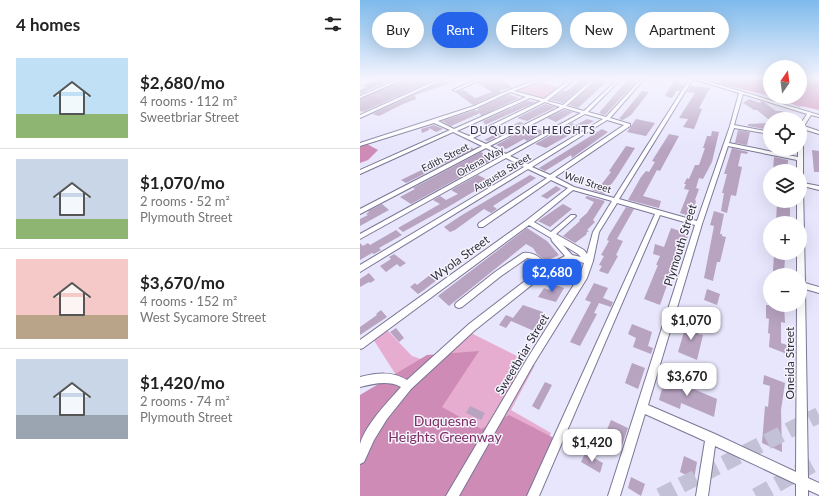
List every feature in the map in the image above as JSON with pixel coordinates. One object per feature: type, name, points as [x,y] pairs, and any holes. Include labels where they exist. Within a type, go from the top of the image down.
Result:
[{"type":"street","points":[[360,118],[396,101]]},
{"type":"street","points":[[360,145],[489,101]]},
{"type":"street","points":[[360,172],[520,101]]},
{"type":"street","points":[[469,138],[545,101]]},
{"type":"street","points":[[480,225],[628,125],[546,101]]},
{"type":"street","name":"Edith Street","points":[[360,212],[564,106],[570,101]]},
{"type":"street","name":"Orlena Way","points":[[360,237],[586,112],[597,101]]},
{"type":"street","name":"Augusta Street","points":[[360,269],[608,118],[623,101]]},
{"type":"street","name":"Sweetbriar Street","points":[[452,496],[530,362],[584,276],[596,232],[678,101]]},
{"type":"street","name":"Plymouth Street","points":[[614,496],[699,224],[732,126],[735,108],[738,101]]},
{"type":"street","points":[[766,101],[819,116]]},
{"type":"street","points":[[807,118],[810,114]]},
{"type":"street","name":"Well Street","points":[[434,121],[572,188],[616,200],[658,214],[699,224]]},
{"type":"street","points":[[732,126],[763,132]]},
{"type":"street","points":[[807,126],[819,129]]},
{"type":"street","points":[[807,127],[819,133]]},
{"type":"street","points":[[726,144],[800,159]]},
{"type":"street","name":"Oneida Street","points":[[800,156],[800,164]]},
{"type":"street","points":[[807,185],[819,188]]},
{"type":"street","name":"Wyola Street","points":[[360,345],[529,222],[572,188]]},
{"type":"street","name":"Oneida Street","points":[[800,208],[801,268]]},
{"type":"street","points":[[533,496],[658,214]]},
{"type":"street","points":[[551,235],[573,216]]},
{"type":"street","points":[[529,222],[580,252],[589,261]]},
{"type":"street","points":[[551,235],[570,257],[589,261]]},
{"type":"street","points":[[459,305],[526,254],[534,257],[548,269]]},
{"type":"street","points":[[360,458],[370,436],[383,415],[408,386],[472,327],[548,269],[570,257]]},
{"type":"street","points":[[807,286],[819,290]]},
{"type":"street","name":"Oneida Street","points":[[801,312],[802,496]]},
{"type":"street","points":[[360,382],[382,378],[401,380],[408,386]]},
{"type":"street","points":[[642,408],[711,438],[819,489]]},
{"type":"street","points":[[702,496],[711,438]]},
{"type":"green space","points":[[807,101],[819,101],[819,110],[792,104],[807,104]]},
{"type":"green space","points":[[367,144],[378,150],[368,160],[360,163],[360,147]]},
{"type":"green space","name":"Duquesne Heights Greenway","points":[[386,329],[412,356],[429,362],[471,333],[535,365],[511,410],[551,433],[523,496],[360,496],[396,375],[373,339]]},
{"type":"green space","name":"Duquesne Heights Greenway","points":[[479,351],[442,407],[481,429],[509,415],[554,438],[527,496],[360,496],[360,395],[427,355]]},
{"type":"building","points":[[360,101],[387,101],[363,112],[360,111]]},
{"type":"building","points":[[400,101],[410,101],[379,116],[372,114]]},
{"type":"building","points":[[468,101],[481,101],[473,105]]},
{"type":"building","points":[[493,101],[512,101],[481,116],[480,113],[451,126],[442,121],[475,110],[477,111],[479,108]]},
{"type":"building","points":[[527,101],[536,102],[485,125],[483,121]]},
{"type":"building","points":[[573,101],[585,101],[578,108],[569,105]]},
{"type":"building","points":[[609,101],[618,101],[606,114],[604,115],[599,113]]},
{"type":"building","points":[[634,101],[642,101],[631,115],[623,120],[619,119]]},
{"type":"building","points":[[690,101],[703,101],[699,108],[702,109],[694,129],[683,127],[688,119],[679,118]]},
{"type":"building","points":[[746,101],[755,101],[760,103],[762,101],[763,104],[766,104],[776,111],[783,112],[763,112],[763,115],[757,110],[754,110],[743,103]]},
{"type":"building","points":[[545,104],[556,107],[527,121],[517,118]]},
{"type":"building","points":[[564,110],[573,112],[556,122],[547,118]]},
{"type":"building","points":[[587,119],[594,121],[546,148],[535,144],[572,123],[576,125]]},
{"type":"building","points":[[636,119],[655,123],[646,136],[627,132]]},
{"type":"building","points":[[564,120],[527,141],[524,139],[506,149],[496,145],[531,126],[543,131]]},
{"type":"building","points":[[519,122],[524,123],[488,141],[484,140]]},
{"type":"building","points":[[763,123],[763,129],[748,126],[748,124]]},
{"type":"building","points":[[434,125],[443,129],[436,132],[429,128],[429,130],[422,133],[421,129]]},
{"type":"building","points":[[602,129],[608,132],[572,158],[571,155],[545,171],[539,168]]},
{"type":"building","points":[[738,130],[750,132],[747,145],[735,143]]},
{"type":"building","points":[[712,131],[719,132],[712,162],[703,179],[699,178],[696,188],[699,189],[691,218],[680,213],[689,190],[684,189],[686,184],[684,184],[687,178],[689,179],[695,165],[699,165],[705,148],[703,148],[707,136],[711,136]]},
{"type":"building","points":[[669,134],[679,136],[660,171],[657,170],[643,196],[661,201],[659,208],[628,200],[641,177],[646,171],[649,172],[655,162],[652,161]]},
{"type":"building","points":[[626,146],[635,148],[604,194],[592,190],[598,184],[601,185],[611,172],[609,171]]},
{"type":"building","points":[[470,147],[474,149],[406,183],[401,180],[434,164],[436,165]]},
{"type":"building","points":[[732,148],[748,152],[747,154],[741,153],[738,166],[742,167],[736,196],[731,195],[727,213],[721,211],[724,193],[722,193],[727,174],[724,174]]},
{"type":"building","points":[[812,150],[819,151],[819,172],[814,172]]},
{"type":"building","points":[[481,152],[490,157],[486,159],[490,161],[411,204],[400,197],[415,189],[413,188]]},
{"type":"building","points":[[774,157],[788,160],[788,164],[774,164]]},
{"type":"building","points":[[478,175],[490,181],[479,190],[478,189],[403,232],[398,228],[440,204],[433,200],[440,196],[446,200],[458,194],[451,190]]},
{"type":"building","points":[[530,175],[536,178],[493,206],[497,209],[491,213],[484,209],[450,232],[444,227],[462,215]]},
{"type":"building","points":[[556,186],[561,189],[547,199],[541,196]]},
{"type":"building","points":[[587,196],[605,201],[593,220],[595,222],[587,230],[589,231],[586,233],[587,234],[575,243],[563,236],[580,221],[579,220],[587,213],[594,202],[585,198]]},
{"type":"building","points":[[382,204],[389,210],[360,226],[360,219],[368,215],[366,214],[369,212],[368,211]]},
{"type":"building","points":[[563,204],[572,209],[550,227],[538,221]]},
{"type":"building","points":[[626,207],[634,209],[617,239],[623,241],[616,255],[618,256],[608,274],[599,271],[602,266],[599,265],[604,256],[601,255],[609,241],[607,240],[609,235]]},
{"type":"building","points":[[777,208],[790,208],[790,216],[776,216]]},
{"type":"building","points":[[714,211],[724,214],[720,234],[726,237],[720,262],[717,262],[713,281],[704,278],[714,226],[710,225]]},
{"type":"building","points":[[683,223],[690,226],[686,245],[674,275],[671,274],[660,305],[644,299],[658,265],[656,265],[660,256],[653,254],[655,244],[664,247],[671,228],[680,231]]},
{"type":"building","points":[[527,228],[547,241],[559,255],[546,261],[537,254],[533,248],[526,244],[449,306],[438,296]]},
{"type":"building","points":[[396,230],[402,235],[379,248],[381,250],[360,260],[360,243],[363,246],[368,243],[370,245]]},
{"type":"building","points":[[394,254],[406,263],[400,267],[397,264],[386,272],[380,266],[391,259],[389,257]]},
{"type":"building","points":[[774,260],[785,260],[784,268],[773,268]]},
{"type":"building","points":[[435,271],[442,276],[418,294],[410,287],[415,283],[417,285]]},
{"type":"building","points":[[369,273],[375,280],[360,287],[360,279]]},
{"type":"building","points":[[594,283],[608,288],[603,298],[613,302],[611,307],[599,303],[594,313],[597,314],[580,346],[570,342],[591,302],[585,300]]},
{"type":"building","points":[[553,284],[564,288],[556,302],[538,297],[544,288],[549,290]]},
{"type":"building","points":[[707,289],[720,294],[717,305],[704,300]]},
{"type":"building","points":[[523,305],[543,312],[534,331],[511,321],[506,328],[499,325],[506,315],[513,318]]},
{"type":"building","points":[[381,310],[387,317],[360,335],[360,327],[377,315],[376,314]]},
{"type":"building","points":[[766,312],[784,312],[785,323],[781,322],[781,343],[787,345],[787,354],[769,347],[769,319],[766,318]]},
{"type":"building","points":[[687,322],[700,326],[698,334],[703,335],[697,360],[678,352]]},
{"type":"building","points":[[632,324],[652,332],[648,346],[653,348],[651,354],[633,347],[636,338],[628,334]]},
{"type":"building","points":[[396,328],[404,338],[399,342],[390,332]]},
{"type":"building","points":[[632,363],[645,368],[638,389],[625,383]]},
{"type":"building","points":[[764,375],[785,383],[781,410],[782,452],[762,443],[765,406],[768,407],[770,386],[763,384]]},
{"type":"building","points":[[665,377],[717,399],[714,417],[681,403],[680,409],[659,400]]},
{"type":"building","points":[[545,382],[552,385],[539,410],[532,406]]},
{"type":"building","points":[[470,406],[485,413],[481,420],[466,413]]},
{"type":"building","points":[[611,420],[628,428],[620,451],[602,442]]},
{"type":"building","points":[[585,453],[603,463],[600,473],[581,462]]},
{"type":"building","points":[[684,456],[697,462],[694,479],[680,472]]},
{"type":"building","points":[[631,477],[645,484],[641,496],[628,488]]},
{"type":"tunnel","points":[[660,496],[819,415]]},
{"type":"tunnel","points":[[756,496],[819,461]]},
{"type":"district","name":"DUQUESNE HEIGHTS","points":[[533,129]]}]
